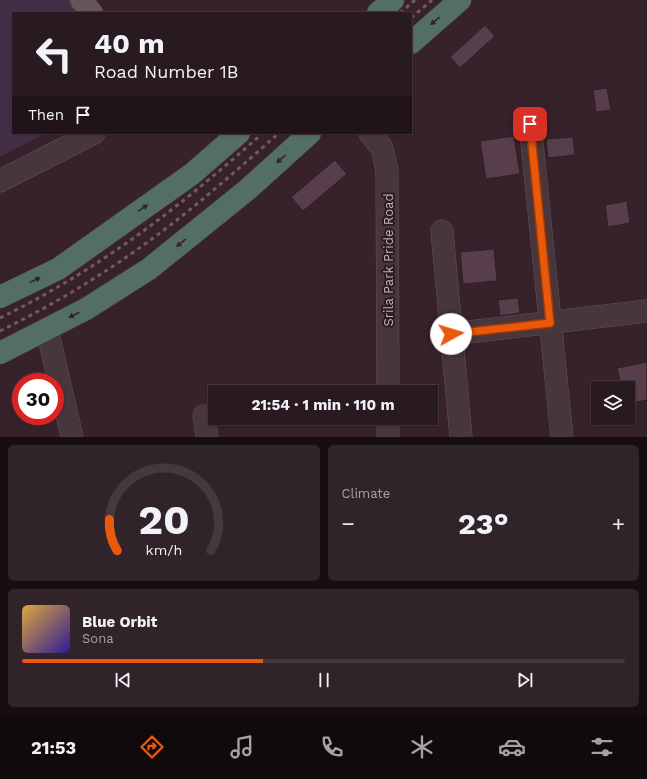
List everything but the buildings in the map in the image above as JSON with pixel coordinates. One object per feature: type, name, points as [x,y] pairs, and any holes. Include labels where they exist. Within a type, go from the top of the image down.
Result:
[{"type":"highway","points":[[379,12],[393,0]]},
{"type":"highway","points":[[412,42],[460,0]]},
{"type":"highway","points":[[0,297],[58,269],[192,174],[238,134]]},
{"type":"highway","points":[[0,353],[86,309],[149,269],[247,190],[309,134]]},
{"type":"main road","points":[[81,0],[91,12]]},
{"type":"street","points":[[530,124],[562,437]]},
{"type":"street","points":[[0,181],[92,134]]},
{"type":"street","name":"Srila Park Pride Road","points":[[371,134],[382,148],[388,170],[388,385]]},
{"type":"street","points":[[442,231],[462,437]]},
{"type":"street","points":[[451,334],[647,311]]},
{"type":"street","points":[[47,329],[72,437]]},
{"type":"street","points":[[388,425],[388,437]]},
{"type":"shaded area","points":[[0,0],[72,0],[80,12],[12,12],[12,134],[44,134],[0,157]]},
{"type":"railway","points":[[401,12],[415,0]]},
{"type":"railway","points":[[412,17],[432,0]]},
{"type":"railway","points":[[0,318],[69,280],[135,237],[168,212],[262,134]]},
{"type":"railway","points":[[0,331],[67,295],[111,268],[173,223],[240,168],[278,134]]},
{"type":"route","points":[[451,334],[550,323],[530,124]]}]
